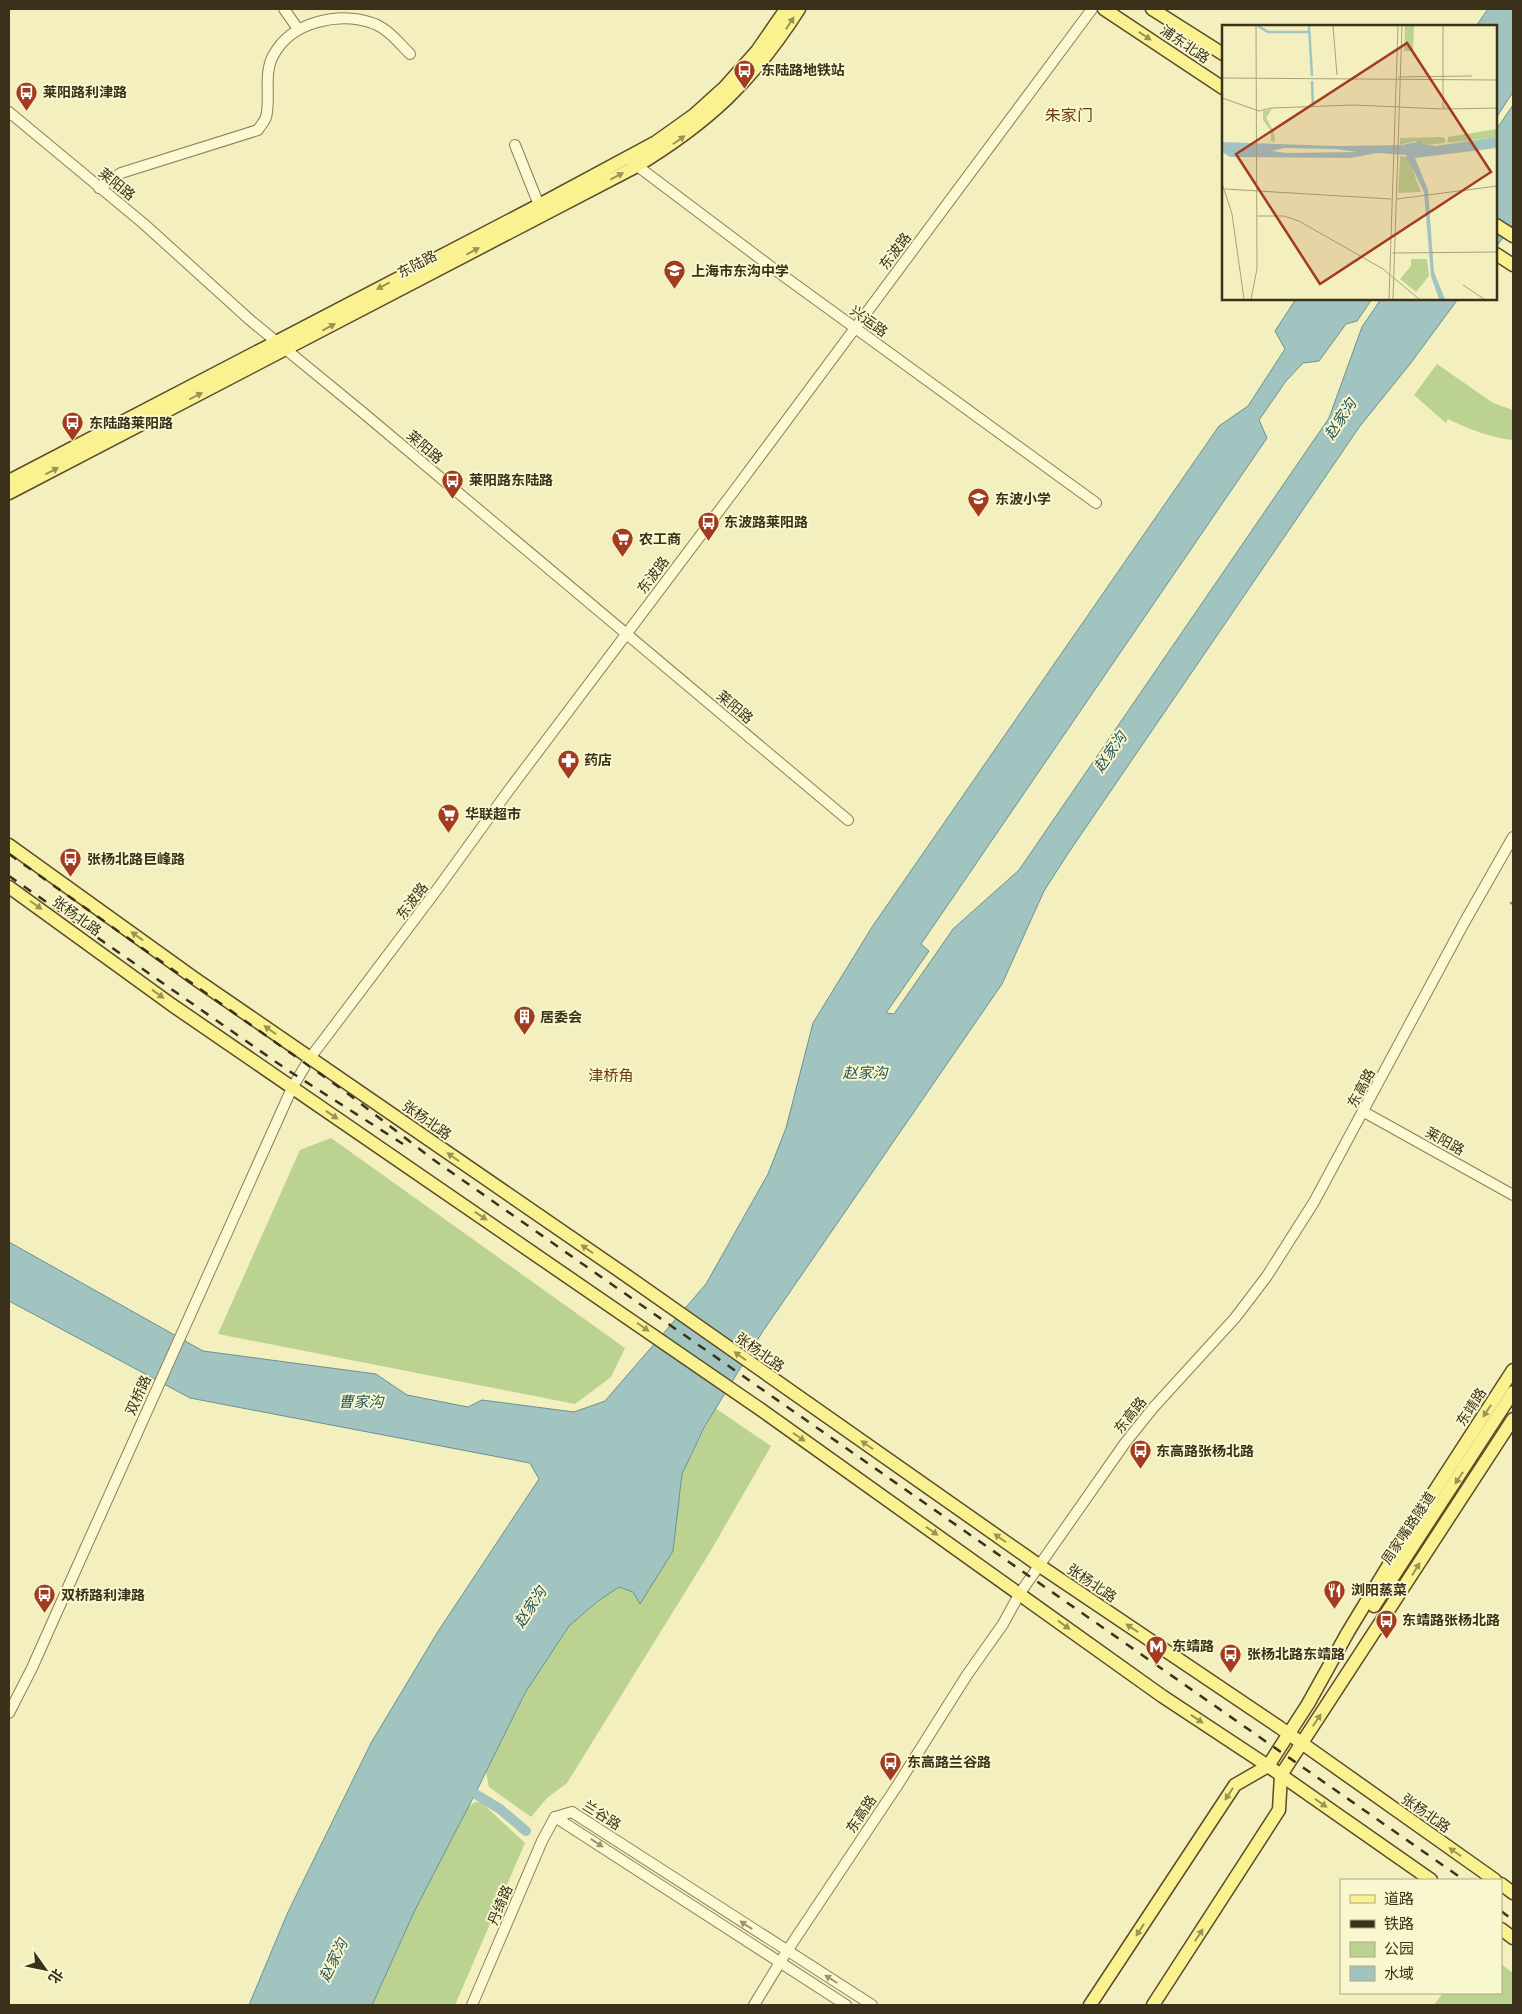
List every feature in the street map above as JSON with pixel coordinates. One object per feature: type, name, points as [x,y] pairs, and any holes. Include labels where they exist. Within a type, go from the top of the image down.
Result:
[{"type":"main road","name":"东陆路","points":[[9,493],[539,205],[632,162],[726,87],[757,51],[786,9]]},
{"type":"main road","name":"东陆路","points":[[9,480],[281,345],[691,131],[733,94],[765,58],[799,9]]},
{"type":"main road","name":"浦东北路","points":[[1104,9],[1222,87]]},
{"type":"main road","name":"浦东北路","points":[[1152,9],[1222,53]]},
{"type":"main road","points":[[1497,226],[1513,236]]},
{"type":"main road","points":[[1497,255],[1513,265]]},
{"type":"main road","name":"张杨北路","points":[[9,845],[194,978],[627,1276],[1040,1566],[1301,1743],[1494,1879]]},
{"type":"main road","name":"张杨北路","points":[[9,886],[180,1010],[760,1408],[1162,1696],[1268,1766],[1430,1879]]},
{"type":"main road","name":"东靖路","points":[[1090,2005],[1235,1785],[1268,1766],[1308,1704],[1348,1632],[1421,1512],[1513,1370]]},
{"type":"main road","name":"周家嘴路隧道","points":[[1308,1704],[1437,1511],[1513,1392]]},
{"type":"main road","points":[[1153,2005],[1279,1810],[1281,1776],[1301,1743],[1513,1419]]},
{"type":"main road","points":[[1502,1885],[1513,1893]]},
{"type":"main road","points":[[1502,1930],[1513,1938]]},
{"type":"street","points":[[284,9],[298,29]]},
{"type":"street","name":"东波路","points":[[292,1088],[310,1058],[1092,9]]},
{"type":"street","points":[[99,188],[121,173],[258,130],[266,117],[267,79],[272,57],[283,41],[298,29],[324,20],[351,18],[375,24],[393,36],[410,54]]},
{"type":"street","name":"莱阳路","points":[[9,112],[144,224],[281,345],[848,820]]},
{"type":"street","points":[[515,145],[539,205]]},
{"type":"street","name":"兴运路","points":[[632,162],[854,328],[1096,503]]},
{"type":"street","name":"东高路","points":[[754,2005],[787,1951],[897,1786],[967,1675],[1003,1624],[1020,1593],[1125,1443],[1153,1408],[1235,1318],[1267,1276],[1314,1202],[1513,837]]},
{"type":"street","name":"双桥路","points":[[9,1714],[13,1693],[78,1567],[145,1413],[292,1088]]},
{"type":"street","name":"莱阳路","points":[[1364,1112],[1513,1195]]},
{"type":"street","name":"兰谷路","points":[[555,1817],[572,1812],[872,2005]]},
{"type":"street","name":"兰谷路","points":[[555,1817],[846,2005]]},
{"type":"street","name":"丹绮路","points":[[472,2005],[542,1841],[555,1817]]},
{"type":"green space","points":[[1437,364],[1493,403],[1513,410],[1513,440],[1480,432],[1448,419],[1446,423],[1414,395]]},
{"type":"green space","points":[[331,1138],[625,1348],[611,1377],[575,1404],[218,1334],[300,1150]]},
{"type":"green space","points":[[715,1408],[771,1446],[710,1552],[567,1783],[547,1798],[531,1817],[489,1787],[486,1772],[525,1693],[569,1626],[598,1601],[619,1587],[633,1592],[640,1604],[680,1495],[682,1474]]},
{"type":"green space","points":[[475,1802],[482,1803],[525,1843],[455,2005],[372,2005],[415,1910],[469,1806]]},
{"type":"green space","points":[[1502,1965],[1513,1973],[1513,2005],[1434,2005],[1442,1994],[1502,1994]]},
{"type":"water","points":[[1488,9],[1513,9],[1513,92],[1497,116],[1497,25],[1477,25]]},
{"type":"water","points":[[1513,105],[1513,224],[1497,246],[1497,129]]},
{"type":"water","points":[[1295,300],[1371,300],[1357,321],[1346,324],[1319,361],[1303,363],[1286,381],[1259,420],[1267,438],[921,944],[929,951],[886,1013],[894,1014],[953,929],[1019,870],[1329,418],[1362,327],[1380,300],[1457,300],[1410,364],[1360,426],[1067,855],[1044,891],[1002,984],[763,1331],[705,1426],[682,1474],[673,1551],[640,1604],[633,1592],[619,1587],[598,1601],[569,1626],[525,1693],[415,1910],[372,2005],[249,2005],[288,1912],[371,1743],[437,1633],[539,1479],[530,1463],[190,1398],[9,1301],[9,1242],[203,1351],[376,1374],[407,1395],[468,1407],[482,1400],[574,1412],[605,1401],[706,1284],[768,1174],[786,1128],[813,1023],[872,927],[1219,426],[1248,406],[1285,349],[1275,331]]},
{"type":"waterway","points":[[464,1787],[500,1809],[526,1831]]},
{"type":"railway","points":[[9,854],[343,1090],[431,1158],[1463,1879]]},
{"type":"railway","points":[[9,876],[289,1071],[403,1144]]},
{"type":"railway","points":[[1502,1912],[1513,1920]]},
{"type":"place","name":"东陆路地铁站","points":[[745,89]]},
{"type":"place","name":"莱阳路利津路","points":[[27,111]]},
{"type":"place","name":"上海市东沟中学","points":[[675,290]]},
{"type":"place","name":"东陆路莱阳路","points":[[73,442]]},
{"type":"place","name":"莱阳路东陆路","points":[[453,499]]},
{"type":"place","name":"东波小学","points":[[979,518]]},
{"type":"place","name":"东波路莱阳路","points":[[708,541]]},
{"type":"place","name":"农工商","points":[[623,558]]},
{"type":"place","name":"药店","points":[[568,779]]},
{"type":"place","name":"华联超市","points":[[449,833]]},
{"type":"place","name":"张杨北路巨峰路","points":[[71,878]]},
{"type":"place","name":"居委会","points":[[524,1036]]},
{"type":"place","name":"东高路张杨北路","points":[[1140,1470]]},
{"type":"place","name":"浏阳蒸菜","points":[[1335,1609]]},
{"type":"place","name":"双桥路利津路","points":[[45,1614]]},
{"type":"place","name":"东靖路张杨北路","points":[[1386,1639]]},
{"type":"place","name":"东靖路","points":[[1156,1665]]},
{"type":"place","name":"张杨北路东靖路","points":[[1231,1673]]},
{"type":"place","name":"东高路兰谷路","points":[[891,1781]]},
{"type":"district","name":"朱家门","points":[[1069,115]]},
{"type":"district","name":"津桥角","points":[[611,1075]]},
{"type":"water label","name":"赵家沟","points":[[1340,419]]},
{"type":"water label","name":"赵家沟","points":[[1110,752]]},
{"type":"water label","name":"赵家沟","points":[[865,1072]]},
{"type":"water label","name":"曹家沟","points":[[361,1401]]},
{"type":"water label","name":"赵家沟","points":[[530,1607]]},
{"type":"water label","name":"赵家沟","points":[[333,1960]]}]
